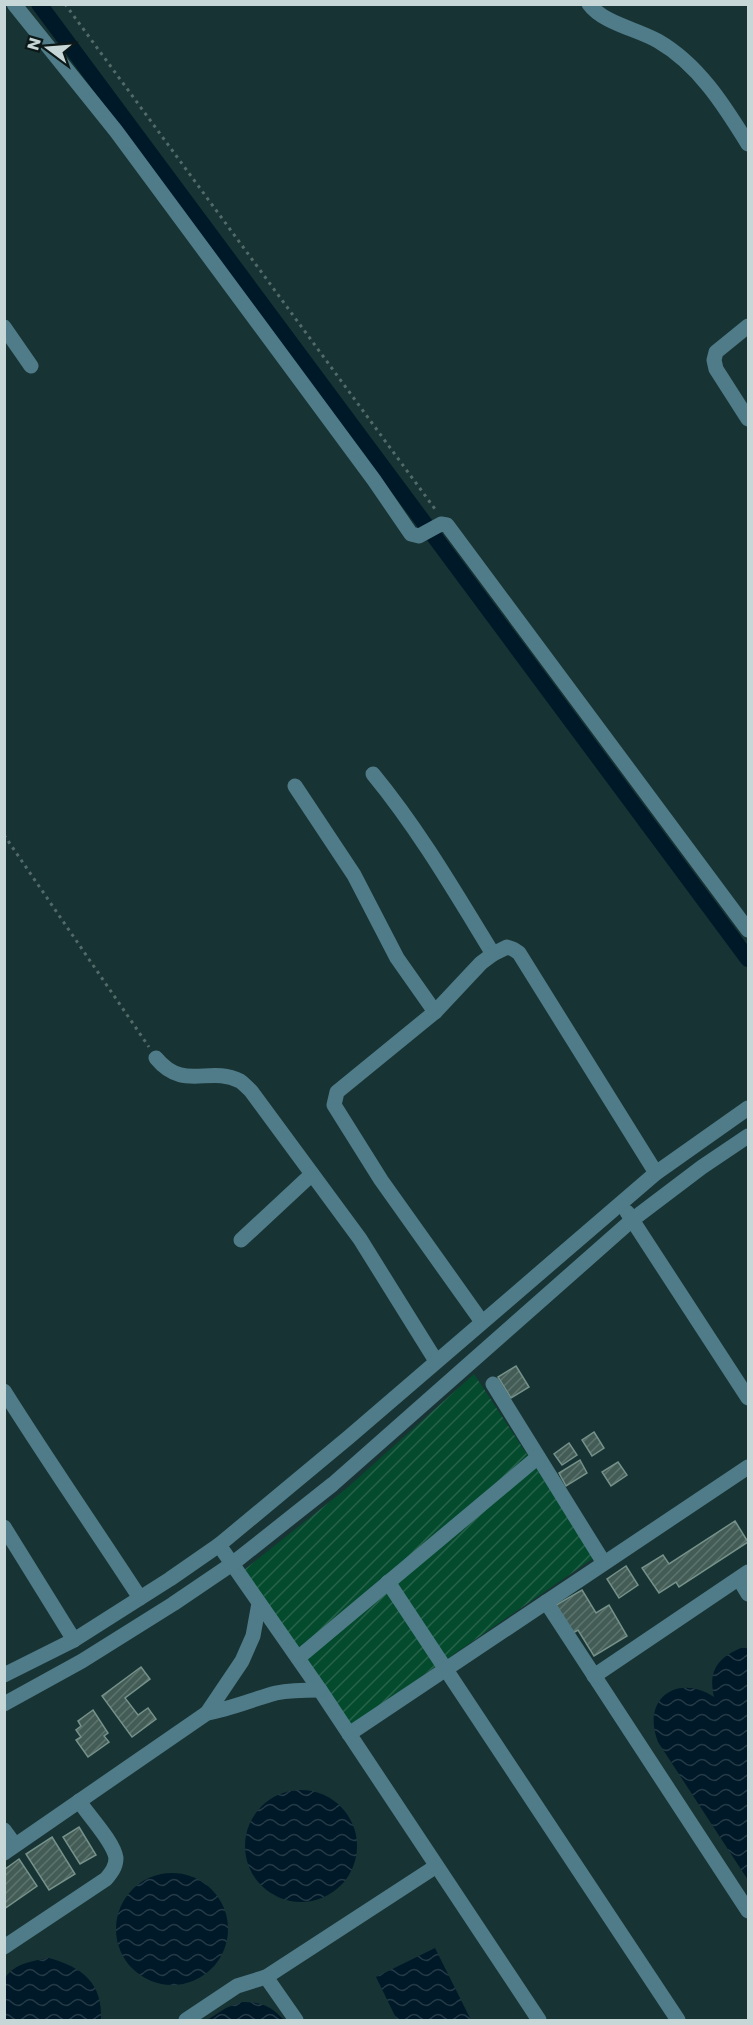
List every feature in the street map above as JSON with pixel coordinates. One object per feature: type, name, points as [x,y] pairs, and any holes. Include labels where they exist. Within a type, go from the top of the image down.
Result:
[{"type":"street","points":[[14,4],[116,131],[374,480],[411,534],[423,535],[442,526],[748,930]]},
{"type":"street","points":[[589,4],[601,15],[657,40],[670,49],[720,98],[748,144]]},
{"type":"street","points":[[748,326],[716,352],[714,360],[716,369],[748,419]]},
{"type":"street","points":[[4,327],[32,366]]},
{"type":"street","points":[[373,774],[394,799],[433,856],[493,954]]},
{"type":"street","points":[[294,786],[354,875],[397,958],[435,1012]]},
{"type":"street","points":[[482,1322],[381,1180],[334,1105],[337,1092],[435,1012],[481,963],[507,947],[519,953],[656,1173]]},
{"type":"street","points":[[156,1058],[171,1073],[185,1077],[226,1077],[240,1082],[251,1091],[360,1239],[436,1361]]},
{"type":"street","points":[[4,1675],[74,1640],[219,1545],[349,1437],[656,1173],[748,1108]]},
{"type":"street","points":[[4,1704],[82,1661],[232,1564],[333,1484],[632,1220],[702,1167],[748,1136]]},
{"type":"street","points":[[242,1240],[312,1174]]},
{"type":"street","points":[[621,1203],[748,1398]]},
{"type":"street","points":[[493,1384],[604,1563]]},
{"type":"street","points":[[4,1391],[140,1598]]},
{"type":"street","points":[[298,1658],[538,1456]]},
{"type":"street","points":[[349,1734],[748,1467]]},
{"type":"street","points":[[4,1527],[74,1640]]},
{"type":"street","points":[[219,1545],[320,1690],[538,2020]]},
{"type":"street","points":[[594,1676],[744,1575],[748,1593]]},
{"type":"street","points":[[388,1582],[678,2020]]},
{"type":"street","points":[[4,1830],[10,1849],[207,1713],[242,1661],[253,1636],[259,1602]]},
{"type":"street","points":[[546,1602],[748,1911]]},
{"type":"street","points":[[207,1713],[230,1709],[275,1694],[296,1690],[320,1690]]},
{"type":"street","points":[[4,1947],[106,1879],[114,1870],[116,1857],[111,1845],[79,1802]]},
{"type":"street","points":[[186,2020],[237,1986],[266,1977],[435,1867]]},
{"type":"street","points":[[266,1977],[296,2020]]},
{"type":"path","points":[[65,4],[442,526]]},
{"type":"path","points":[[4,835],[156,1058]]},
{"type":"green space","points":[[474,1374],[595,1557],[351,1725],[244,1570],[347,1488]]},
{"type":"water","points":[[741,1648],[748,1648],[748,1880],[658,1742],[654,1727],[654,1713],[658,1703],[666,1694],[676,1689],[700,1690],[714,1697],[712,1680],[716,1667],[726,1656]]},
{"type":"water","points":[[301,1790],[322,1794],[340,1807],[353,1825],[357,1846],[353,1867],[340,1885],[322,1898],[301,1902],[280,1898],[262,1885],[249,1867],[245,1846],[249,1825],[262,1807],[280,1794]]},
{"type":"water","points":[[172,1873],[193,1877],[211,1890],[224,1908],[228,1929],[224,1950],[211,1968],[193,1981],[172,1985],[151,1981],[133,1968],[120,1950],[116,1929],[120,1908],[133,1890],[151,1877]]},
{"type":"water","points":[[435,1948],[471,2020],[397,2020],[376,1977]]},
{"type":"water","points":[[49,1958],[71,1966],[88,1978],[98,1996],[101,2020],[5,2020],[5,1978],[19,1966]]},
{"type":"water","points":[[241,2002],[265,2005],[284,2020],[207,2020]]},
{"type":"building","points":[[516,1366],[529,1387],[511,1398],[498,1377]]},
{"type":"building","points":[[594,1432],[604,1448],[592,1456],[582,1440]]},
{"type":"building","points":[[569,1443],[577,1455],[562,1465],[554,1454]]},
{"type":"building","points":[[580,1460],[587,1473],[566,1486],[559,1473]]},
{"type":"building","points":[[618,1462],[627,1475],[611,1486],[602,1472]]},
{"type":"building","points":[[735,1521],[748,1542],[679,1587],[676,1582],[659,1593],[642,1568],[663,1555],[669,1564]]},
{"type":"building","points":[[626,1566],[638,1585],[619,1598],[607,1579]]},
{"type":"building","points":[[582,1590],[596,1613],[609,1605],[627,1636],[594,1656],[578,1630],[573,1633],[556,1605]]},
{"type":"building","points":[[141,1667],[150,1679],[125,1698],[138,1715],[148,1708],[156,1719],[132,1737],[102,1696]]},
{"type":"building","points":[[93,1710],[108,1733],[104,1736],[109,1742],[88,1757],[76,1740],[81,1737],[76,1730],[81,1726],[78,1721]]},
{"type":"building","points":[[79,1827],[96,1855],[80,1864],[63,1837]]},
{"type":"building","points":[[52,1837],[75,1874],[49,1890],[26,1854]]},
{"type":"building","points":[[19,1859],[37,1886],[4,1909],[4,1870]]},
{"type":"waterway","points":[[39,4],[748,959]]}]
